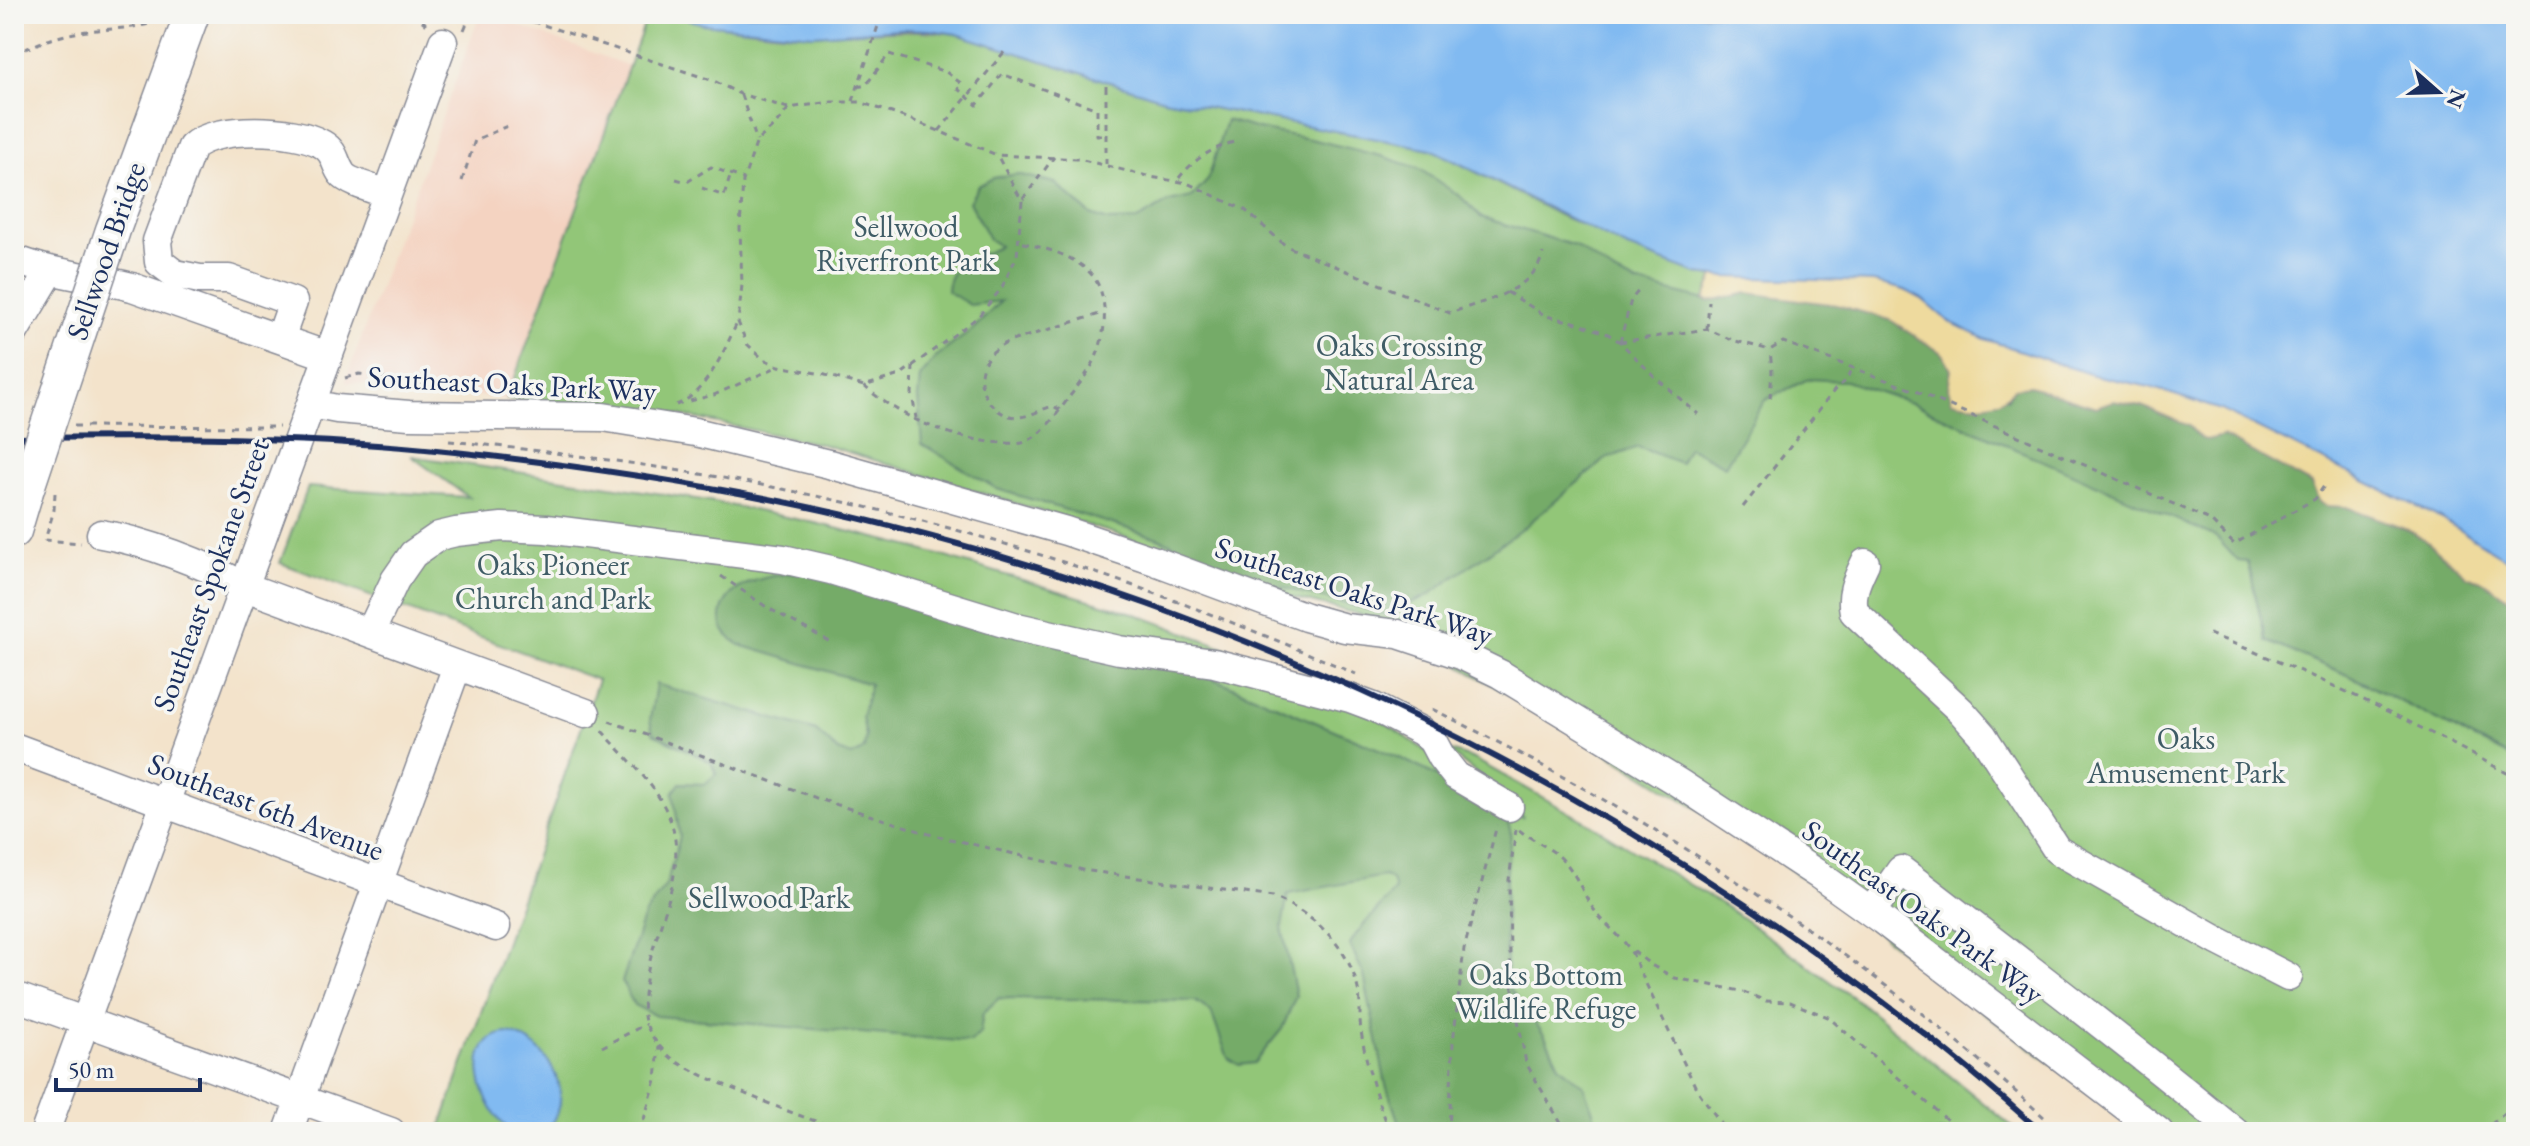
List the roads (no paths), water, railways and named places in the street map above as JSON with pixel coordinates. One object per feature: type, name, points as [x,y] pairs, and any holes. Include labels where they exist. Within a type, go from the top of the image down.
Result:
[{"type":"main road","name":"Sellwood Bridge","points":[[14,531],[40,491],[113,230],[192,14]]},
{"type":"street","name":"Southeast Spokane Street","points":[[45,1132],[387,194],[434,38]]},
{"type":"street","points":[[280,339],[293,302],[229,279],[200,279],[175,274],[159,262],[157,241],[192,147],[200,139],[232,133],[303,136],[330,149],[341,174],[387,194]]},
{"type":"street","name":"Southeast Oaks Park Way","points":[[14,259],[50,272],[101,278],[280,339],[319,380],[337,409],[409,415],[603,417],[681,429],[829,464],[1066,531],[1306,617],[1345,628],[1407,637],[1471,659],[1713,804],[1871,912],[2159,1132]]},
{"type":"street","points":[[14,332],[50,272]]},
{"type":"street","points":[[191,308],[200,279]]},
{"type":"street","points":[[370,633],[395,580],[413,554],[439,536],[456,532],[502,527],[546,529],[783,559],[831,570],[1017,627],[1119,650],[1214,663],[1350,698],[1421,731],[1432,740],[1456,776],[1509,807]]},
{"type":"street","points":[[101,534],[125,538],[223,574],[243,586],[586,713]]},
{"type":"street","points":[[1865,563],[1853,587],[1851,600],[1854,612],[1961,711],[1983,736],[2057,850],[2252,960],[2288,977]]},
{"type":"street","points":[[288,1132],[457,666]]},
{"type":"street","name":"Southeast 6th Avenue","points":[[14,747],[496,927]]},
{"type":"street","points":[[1871,912],[1901,870],[2096,1018],[2134,1053],[2235,1132]]},
{"type":"street","points":[[14,996],[391,1132]]},
{"type":"water","points":[[672,14],[2516,14],[2516,565],[2442,519],[2221,410],[2150,387],[2093,375],[1985,339],[1948,321],[1922,299],[1905,290],[1873,282],[1697,274],[1628,248],[1431,149],[1164,99],[957,34],[900,29],[813,35],[703,24]]},
{"type":"water","points":[[507,1033],[535,1047],[547,1059],[555,1074],[560,1105],[554,1120],[543,1132],[511,1130],[491,1108],[484,1093],[480,1077],[483,1048],[492,1038]]},
{"type":"railway","points":[[14,438],[290,440],[400,447],[565,465],[728,491],[837,513],[1004,557],[1115,593],[1225,634],[1439,728],[1543,782],[1645,841],[1744,904],[1859,984],[1970,1070],[2041,1132]]},
{"type":"park label","name":"Sellwood Riverfront Park","points":[[906,244]]},
{"type":"park label","name":"Oaks Crossing Natural Area","points":[[1399,363]]},
{"type":"park label","name":"Oaks Pioneer Church and Park","points":[[553,582]]},
{"type":"park label","name":"Oaks Amusement Park","points":[[2186,756]]},
{"type":"park label","name":"Sellwood Park","points":[[769,898]]},
{"type":"park label","name":"Oaks Bottom Wildlife Refuge","points":[[1546,992]]}]
